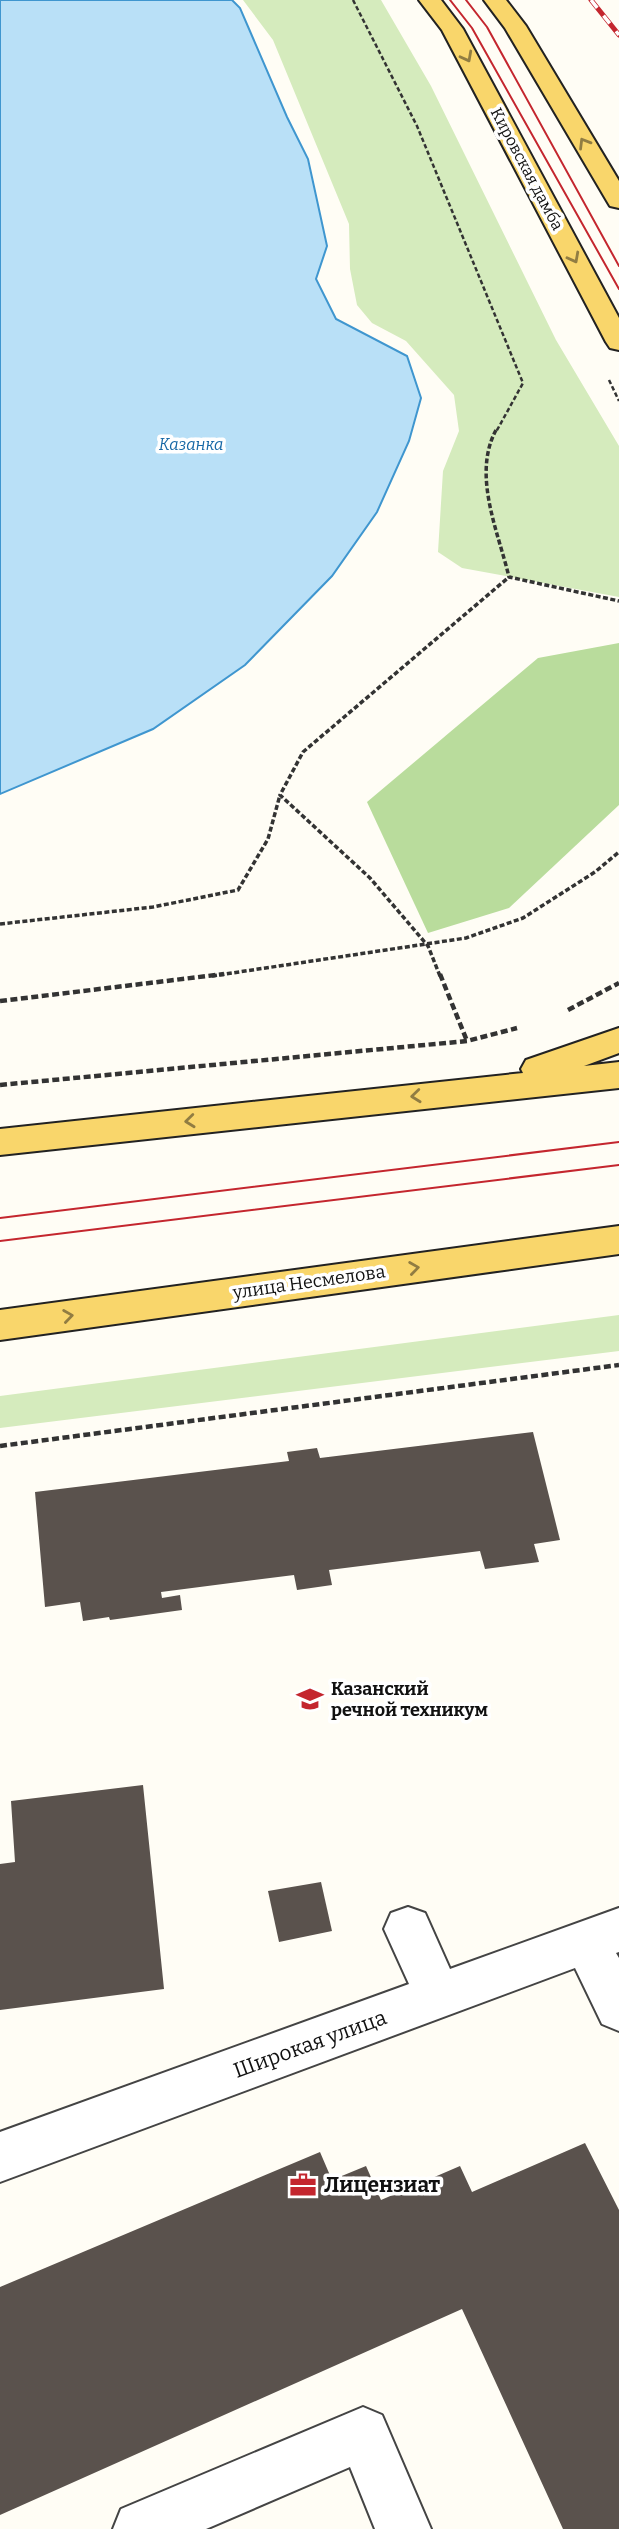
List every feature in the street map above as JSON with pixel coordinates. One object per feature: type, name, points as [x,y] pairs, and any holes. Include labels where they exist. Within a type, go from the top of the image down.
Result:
[{"type":"main road","name":"Кировская дамба","points":[[430,0],[452,29],[619,342]]},
{"type":"main road","points":[[495,0],[515,26],[619,201]]},
{"type":"main road","points":[[484,1089],[619,1040]]},
{"type":"main road","points":[[0,1142],[619,1075]]},
{"type":"main road","name":"улица Несмелова","points":[[0,1325],[619,1240]]},
{"type":"street","points":[[408,1929],[439,1998]]},
{"type":"street","points":[[603,1937],[619,2008]]},
{"type":"street","name":"Широкая улица","points":[[0,2157],[603,1937]]},
{"type":"street","points":[[141,2529],[363,2434],[403,2529]]},
{"type":"path","points":[[353,0],[417,126],[523,383],[491,440],[484,477],[509,577]]},
{"type":"path","points":[[509,577],[619,601]]},
{"type":"path","points":[[0,924],[153,908],[238,890],[268,839],[280,795],[303,752],[509,577]]},
{"type":"path","points":[[280,795],[370,878],[428,946],[467,1041]]},
{"type":"path","points":[[0,1001],[173,982],[428,946],[466,938],[523,918],[596,872],[619,852]]},
{"type":"path","points":[[561,1014],[619,983]]},
{"type":"path","points":[[0,1085],[467,1041],[526,1026]]},
{"type":"path","points":[[0,1446],[619,1365]]},
{"type":"green space","points":[[243,0],[381,0],[431,86],[556,340],[619,446],[619,597],[462,568],[438,552],[443,471],[459,431],[454,395],[406,341],[372,323],[357,305],[350,269],[349,224],[273,40]]},
{"type":"green space","points":[[619,643],[619,805],[509,908],[428,933],[367,802],[538,658]]},
{"type":"green space","points":[[619,1315],[619,1351],[0,1428],[0,1396]]},
{"type":"water","name":"Казанка","points":[[0,0],[232,0],[240,8],[308,159],[327,246],[316,279],[336,319],[407,356],[421,398],[409,441],[377,512],[332,576],[245,665],[153,729],[0,794]]},
{"type":"building","points":[[533,1432],[560,1540],[534,1544],[539,1562],[485,1569],[480,1551],[329,1570],[332,1585],[297,1590],[294,1575],[161,1592],[162,1598],[180,1595],[182,1610],[110,1620],[109,1617],[83,1621],[80,1602],[45,1607],[35,1492],[289,1461],[287,1452],[317,1448],[320,1458]]},
{"type":"building","points":[[143,1785],[164,1989],[0,2010],[0,1864],[15,1862],[11,1801]]},
{"type":"building","points":[[321,1882],[332,1931],[279,1942],[268,1891]]},
{"type":"building","points":[[585,2143],[619,2210],[619,2529],[563,2529],[462,2309],[0,2515],[0,2287],[320,2152],[332,2180],[366,2166],[381,2200],[460,2166],[472,2192]]},
{"type":"tram line","points":[[450,0],[472,28],[619,289]]},
{"type":"tram line","points":[[466,0],[487,27],[619,266]]},
{"type":"tram line","points":[[0,1218],[619,1142]]},
{"type":"tram line","points":[[0,1241],[619,1165]]},
{"type":"railway","points":[[591,0],[619,35]]},
{"type":"place","name":"Казанский речной техникум","points":[[310,1699]]},
{"type":"place","name":"Лицензиат","points":[[303,2185]]}]
